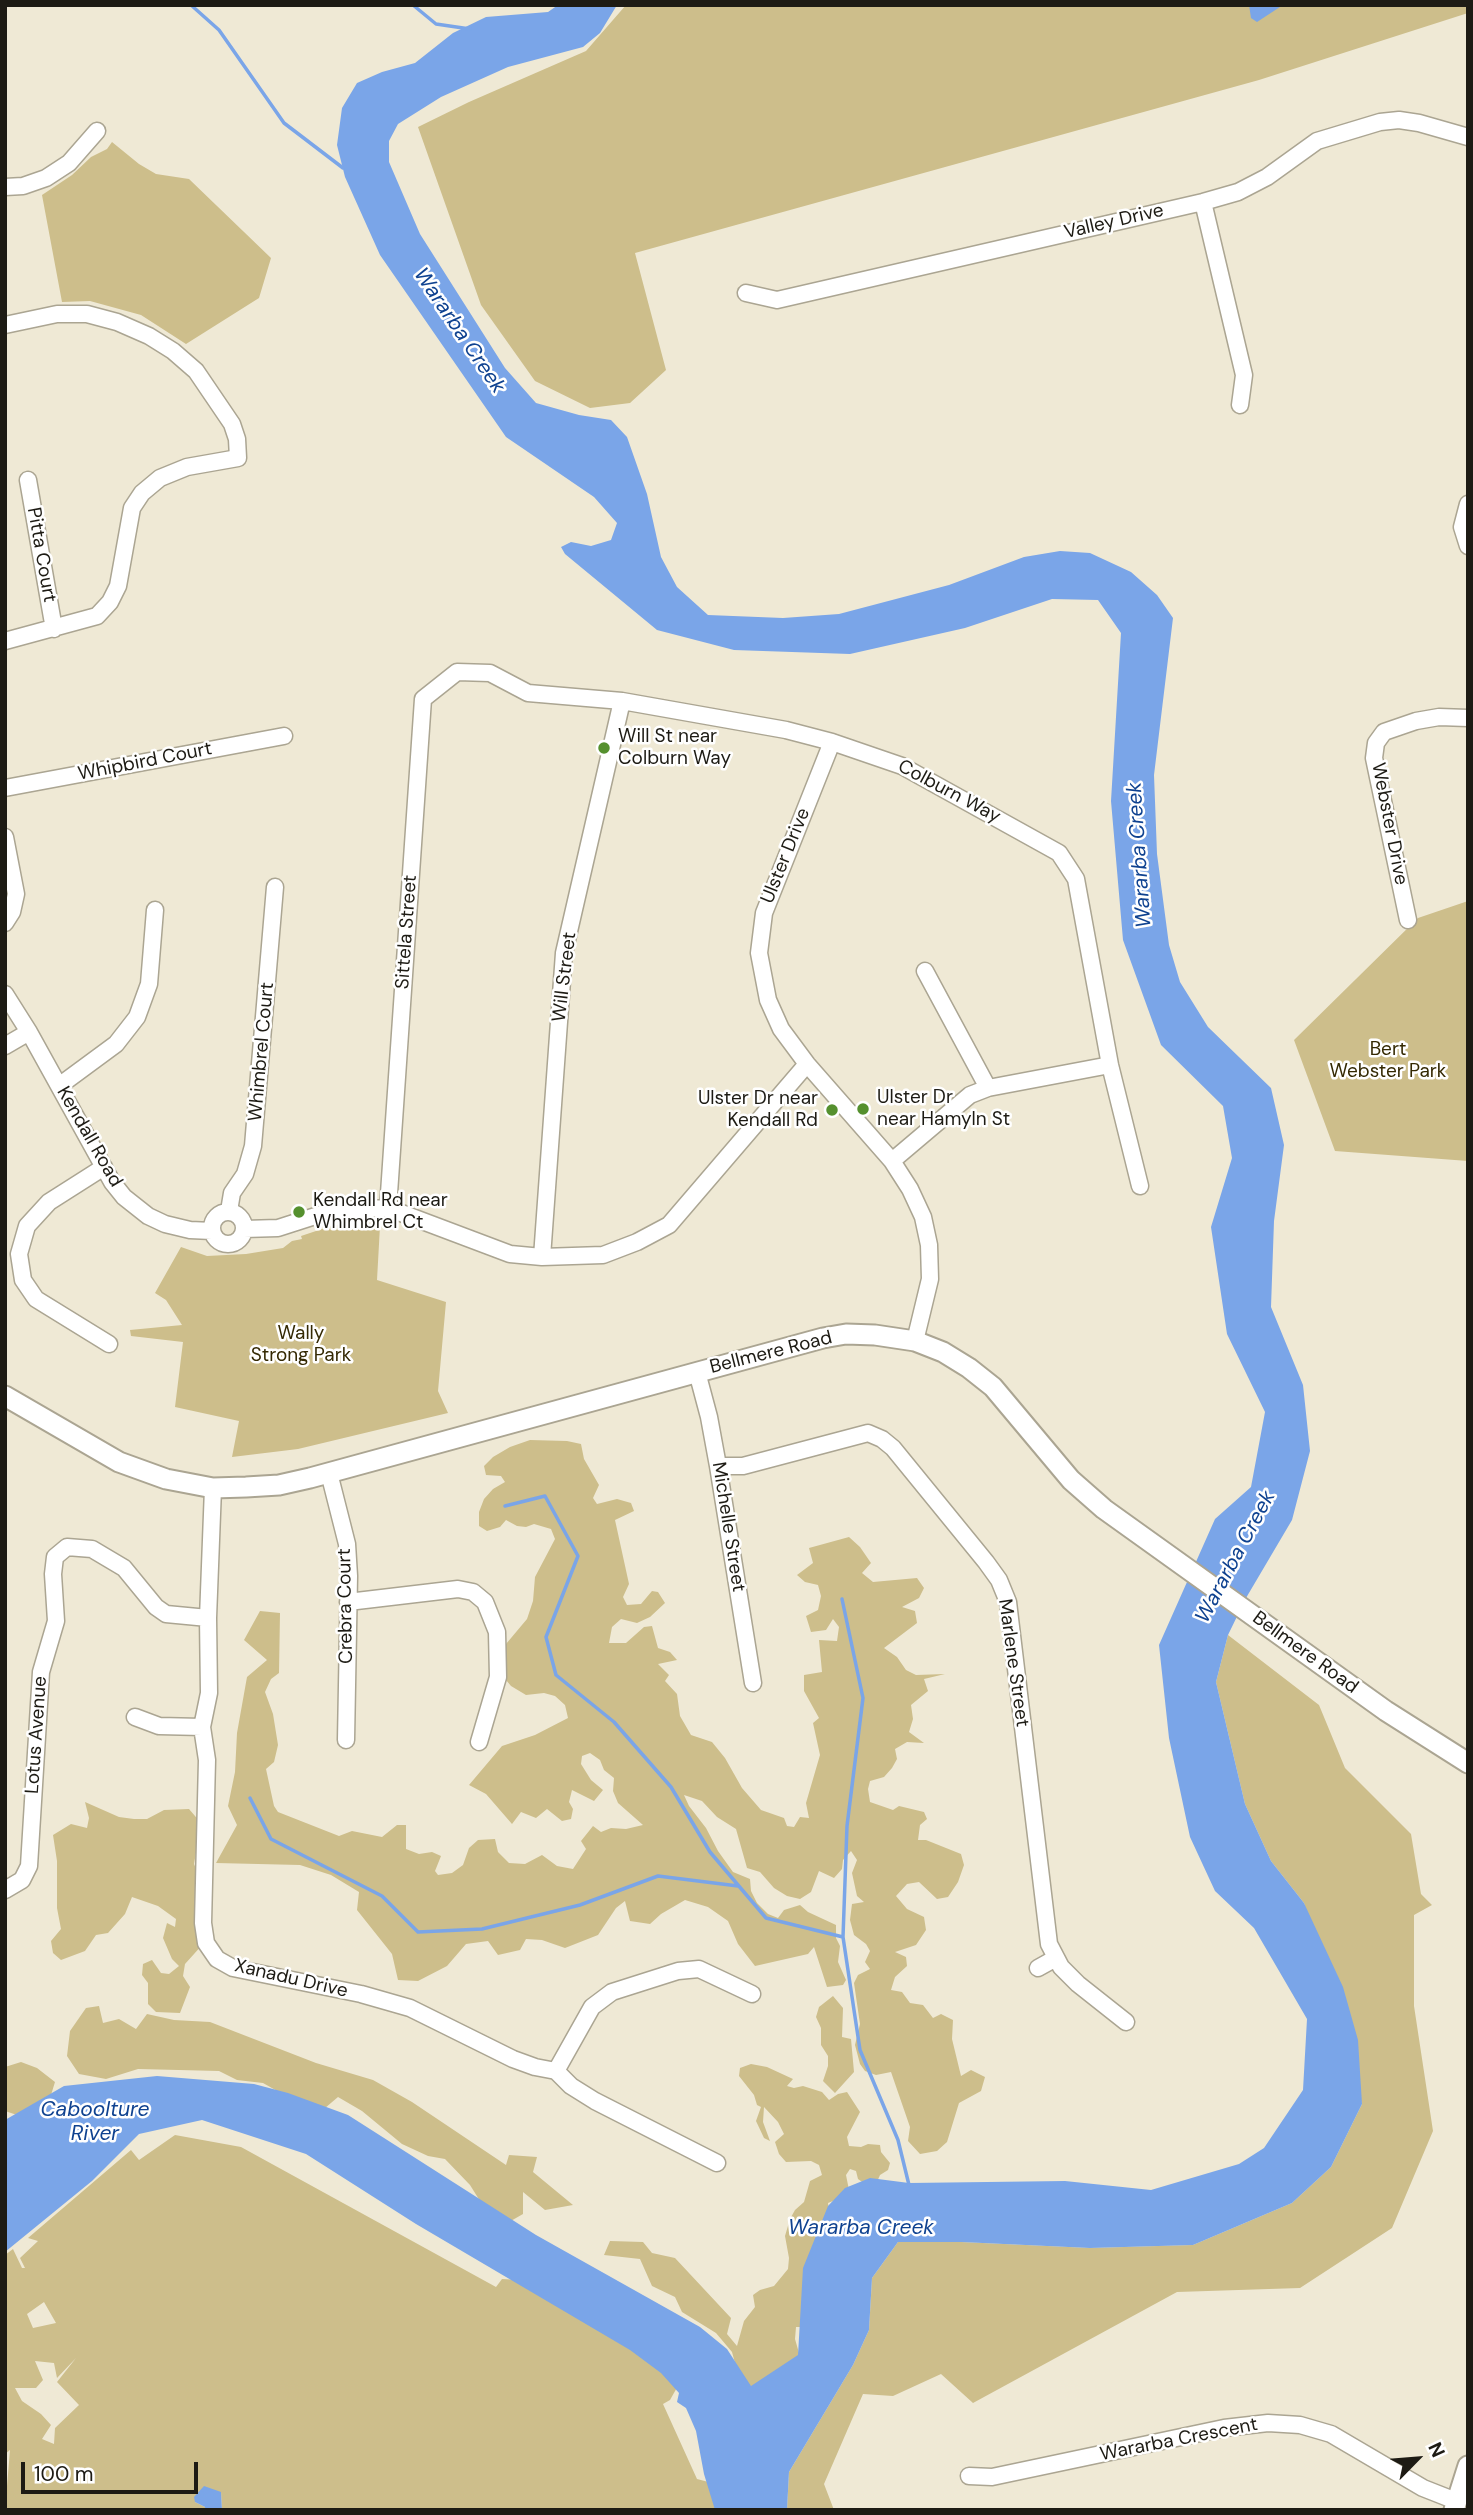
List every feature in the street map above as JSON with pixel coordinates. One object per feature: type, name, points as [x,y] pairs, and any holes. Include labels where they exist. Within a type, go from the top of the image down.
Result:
[{"type":"main road","name":"Bellmere Road","points":[[5,1396],[119,1462],[166,1479],[213,1488],[279,1485],[823,1338],[846,1334],[915,1341],[943,1352],[993,1387],[1070,1480],[1104,1508],[1386,1711],[1468,1763]]},
{"type":"main road","points":[[1455,2505],[1468,2466]]},
{"type":"street","name":"Valley Drive","points":[[746,293],[777,300],[1203,202],[1238,192],[1267,177],[1317,141],[1380,122],[1399,120],[1419,123],[1468,137]]},
{"type":"street","points":[[5,187],[23,186],[46,178],[69,163],[97,131]]},
{"type":"street","points":[[1203,202],[1244,375],[1240,405]]},
{"type":"street","points":[[5,325],[57,314],[87,314],[117,322],[149,337],[173,351],[196,371],[226,414],[237,439],[238,458],[187,467],[160,478],[142,493],[132,508],[118,586],[110,602],[97,616],[5,641]]},
{"type":"street","name":"Pitta Court","points":[[28,480],[54,629]]},
{"type":"street","points":[[1468,504],[1462,527],[1468,546]]},
{"type":"street","name":"Colburn Way","points":[[457,672],[490,673],[528,693],[622,701],[786,730],[832,741],[902,765],[1059,853],[1076,879],[1110,1065],[1139,1186]]},
{"type":"street","name":"Sittela Street","points":[[388,1208],[423,699],[457,672]]},
{"type":"street","name":"Will Street","points":[[542,1257],[564,953],[622,701]]},
{"type":"street","name":"Webster Drive","points":[[1408,920],[1374,758],[1376,743],[1384,732],[1416,721],[1439,717],[1468,718]]},
{"type":"street","name":"Whipbird Court","points":[[5,788],[284,736]]},
{"type":"street","name":"Ulster Drive","points":[[832,741],[764,913],[759,953],[768,1000],[781,1029],[807,1064],[892,1161],[910,1189],[923,1217],[929,1245],[930,1279],[915,1341]]},
{"type":"street","points":[[5,836],[16,894],[12,912],[5,923]]},
{"type":"street","name":"Whimbrel Court","points":[[229,1211],[232,1193],[245,1174],[253,1146],[275,887]]},
{"type":"street","points":[[59,1086],[116,1044],[137,1017],[149,984],[155,910]]},
{"type":"street","points":[[925,971],[988,1088]]},
{"type":"street","name":"Kendall Road","points":[[5,994],[124,1197],[148,1216],[179,1228],[212,1231]]},
{"type":"street","points":[[5,1046],[29,1032]]},
{"type":"street","points":[[244,1229],[278,1228],[334,1210],[388,1208],[510,1254],[542,1257],[603,1255],[638,1242],[669,1225],[807,1064]]},
{"type":"street","points":[[892,1161],[970,1095],[988,1088],[1110,1065]]},
{"type":"street","points":[[104,1167],[49,1202],[27,1226],[19,1254],[23,1280],[36,1300],[109,1344]]},
{"type":"street","points":[[229,1211],[240,1217],[244,1229],[241,1238],[229,1244],[220,1242],[212,1231],[217,1216],[229,1211]]},
{"type":"street","name":"Michelle Street","points":[[696,1372],[709,1417],[718,1466],[753,1683]]},
{"type":"street","name":"Marlene Street","points":[[718,1466],[743,1466],[868,1433],[892,1448],[999,1580],[1008,1602],[1049,1944],[1060,1967],[1126,2022]]},
{"type":"street","name":"Crebra Court","points":[[329,1473],[347,1544],[346,1740]]},
{"type":"street","name":"Xanadu Drive","points":[[213,1488],[208,1618],[209,1692],[202,1727],[207,1760],[204,1923],[206,1943],[217,1959],[233,1968],[361,1994],[410,2008],[513,2059],[556,2071],[571,2086],[595,2101],[717,2163]]},
{"type":"street","name":"Lotus Avenue","points":[[5,1890],[22,1880],[29,1866],[41,1672],[56,1621],[53,1574],[55,1557],[67,1547],[92,1549],[124,1568],[156,1607],[166,1614],[208,1618]]},
{"type":"street","points":[[348,1602],[458,1589],[473,1592],[485,1602],[497,1632],[498,1677],[479,1742]]},
{"type":"street","points":[[135,1717],[159,1726],[202,1727]]},
{"type":"street","points":[[1038,1968],[1056,1958]]},
{"type":"street","points":[[556,2071],[592,2007],[612,1992],[678,1971],[699,1969],[752,1994]]},
{"type":"street","name":"Wararba Crescent","points":[[969,2476],[992,2477],[1224,2428],[1300,2425],[1331,2434],[1455,2505]]},
{"type":"green space","points":[[626,5],[1468,5],[1468,13],[1259,80],[635,253],[666,370],[630,403],[590,408],[535,381],[481,305],[418,127],[586,51]]},
{"type":"green space","points":[[112,142],[156,174],[189,179],[271,258],[259,298],[186,344],[141,315],[90,301],[62,302],[42,195],[72,175],[91,157],[107,149]]},
{"type":"green space","name":"Bert Webster Park","points":[[1468,901],[1468,1161],[1335,1151],[1294,1040],[1418,918]]},
{"type":"green space","name":"Wally Strong Park","points":[[334,1225],[380,1226],[377,1280],[446,1302],[438,1391],[448,1413],[298,1449],[232,1457],[239,1421],[175,1407],[183,1342],[131,1336],[130,1330],[182,1325],[166,1300],[155,1293],[181,1247],[207,1256],[246,1254],[283,1248],[292,1241],[302,1239],[301,1236]]},
{"type":"green space","points":[[530,1440],[581,1444],[584,1459],[599,1485],[593,1498],[597,1504],[617,1499],[631,1503],[634,1511],[615,1520],[629,1584],[623,1597],[627,1605],[641,1604],[652,1591],[658,1592],[665,1603],[650,1617],[637,1623],[621,1619],[612,1627],[609,1643],[626,1643],[644,1627],[652,1626],[658,1648],[670,1652],[677,1660],[658,1664],[669,1675],[665,1681],[677,1694],[680,1716],[691,1735],[712,1742],[725,1758],[742,1788],[761,1810],[784,1818],[787,1826],[794,1827],[800,1817],[809,1818],[806,1803],[820,1755],[813,1723],[819,1718],[804,1691],[804,1675],[822,1672],[819,1640],[837,1641],[839,1627],[833,1619],[826,1630],[811,1632],[806,1616],[818,1610],[821,1596],[818,1585],[805,1582],[797,1575],[813,1563],[809,1548],[849,1537],[871,1563],[862,1573],[873,1582],[917,1578],[924,1588],[919,1598],[902,1607],[915,1611],[917,1623],[884,1648],[897,1657],[906,1670],[916,1675],[945,1674],[924,1679],[928,1691],[911,1705],[913,1719],[909,1732],[924,1743],[907,1742],[895,1749],[897,1759],[892,1768],[884,1777],[870,1781],[868,1789],[870,1802],[893,1810],[899,1806],[924,1812],[927,1819],[920,1825],[918,1840],[926,1840],[961,1854],[964,1865],[958,1882],[948,1897],[937,1899],[919,1882],[907,1884],[896,1896],[907,1909],[924,1917],[926,1930],[916,1945],[895,1952],[906,1957],[907,1966],[895,1977],[891,1990],[902,1992],[910,2003],[923,2005],[933,2018],[941,2014],[953,2020],[952,2039],[961,2076],[971,2070],[985,2077],[981,2091],[959,2103],[947,2142],[937,2151],[920,2154],[908,2141],[910,2127],[891,2072],[876,2075],[865,2071],[860,2064],[855,2045],[860,2024],[854,1983],[858,1975],[870,1969],[865,1962],[870,1951],[866,1944],[854,1935],[850,1920],[852,1904],[864,1902],[857,1896],[852,1873],[857,1860],[851,1851],[834,1878],[819,1871],[811,1892],[800,1899],[787,1896],[774,1888],[760,1872],[747,1868],[736,1829],[717,1817],[702,1801],[684,1795],[733,1872],[750,1879],[751,1891],[757,1903],[768,1914],[778,1918],[784,1910],[800,1905],[808,1912],[836,1925],[836,1938],[840,1946],[838,1962],[846,1980],[843,1985],[827,1987],[814,1947],[808,1954],[755,1966],[738,1944],[728,1921],[708,1907],[685,1900],[650,1924],[630,1921],[625,1901],[616,1908],[598,1935],[565,1948],[542,1940],[526,1939],[520,1950],[498,1955],[488,1941],[466,1944],[447,1966],[418,1981],[398,1980],[392,1954],[357,1910],[359,1892],[331,1875],[300,1865],[216,1863],[237,1825],[228,1806],[247,1677],[267,1660],[244,1640],[260,1611],[280,1613],[279,1673],[271,1679],[265,1692],[273,1714],[278,1745],[274,1762],[266,1769],[274,1806],[278,1812],[339,1836],[352,1831],[382,1837],[397,1825],[406,1825],[406,1849],[419,1854],[432,1852],[441,1856],[435,1871],[438,1875],[452,1873],[463,1865],[469,1848],[478,1840],[495,1839],[498,1852],[509,1863],[525,1864],[542,1855],[557,1866],[573,1869],[586,1849],[581,1841],[593,1826],[601,1832],[611,1828],[626,1829],[643,1825],[618,1803],[613,1791],[614,1778],[604,1770],[600,1760],[590,1753],[582,1756],[581,1764],[591,1780],[603,1790],[594,1801],[572,1790],[569,1802],[573,1809],[571,1819],[562,1821],[547,1809],[536,1818],[521,1812],[512,1824],[486,1794],[469,1785],[502,1746],[535,1735],[568,1718],[565,1705],[555,1696],[544,1693],[526,1695],[511,1686],[501,1674],[506,1644],[527,1619],[533,1601],[535,1577],[555,1539],[551,1529],[534,1524],[517,1526],[506,1520],[500,1527],[487,1531],[479,1526],[479,1512],[484,1499],[493,1489],[505,1482],[501,1476],[486,1475],[484,1466],[510,1447]]},
{"type":"green space","points":[[1228,1635],[1319,1705],[1345,1768],[1411,1834],[1421,1894],[1432,1905],[1414,1915],[1414,2006],[1433,2131],[1392,2228],[1300,2288],[1177,2292],[973,2403],[941,2374],[893,2396],[863,2394],[824,2484],[834,2510],[787,2510],[789,2472],[853,2365],[869,2330],[872,2278],[898,2242],[1090,2248],[1193,2245],[1292,2203],[1331,2167],[1362,2104],[1304,1903],[1271,1861],[1245,1804],[1216,1682]]},
{"type":"green space","points":[[85,1802],[119,1817],[134,1819],[147,1819],[164,1810],[189,1809],[201,1823],[194,1864],[202,1883],[203,1944],[185,1964],[183,1976],[190,1987],[180,2013],[156,2012],[148,2004],[148,1983],[142,1975],[143,1964],[152,1960],[161,1973],[169,1974],[179,1966],[172,1959],[163,1938],[167,1923],[175,1927],[176,1919],[158,1906],[132,1897],[125,1914],[108,1933],[96,1935],[85,1951],[61,1960],[53,1953],[51,1941],[61,1929],[57,1908],[57,1861],[53,1835],[71,1824],[87,1828],[89,1818]]},
{"type":"green space","points":[[833,1996],[843,2008],[842,2037],[851,2039],[854,2072],[835,2093],[823,2081],[828,2056],[821,2045],[821,2028],[816,2017],[819,2007]]},
{"type":"green space","points":[[99,2006],[103,2023],[119,2019],[136,2029],[147,2014],[174,2020],[210,2022],[316,2063],[373,2080],[412,2102],[506,2165],[509,2155],[537,2157],[533,2172],[573,2205],[545,2210],[523,2192],[523,2214],[509,2222],[485,2209],[470,2185],[445,2159],[428,2156],[402,2144],[362,2111],[338,2097],[318,2114],[263,2083],[237,2080],[219,2071],[138,2069],[106,2079],[79,2074],[67,2056],[70,2031],[86,2008]]},
{"type":"green space","points":[[21,2062],[37,2068],[55,2082],[51,2095],[23,2117],[5,2111],[5,2067]]},
{"type":"green space","points":[[751,2064],[767,2067],[793,2079],[787,2086],[803,2086],[822,2092],[829,2100],[847,2092],[860,2112],[847,2137],[849,2146],[880,2145],[881,2152],[890,2163],[888,2170],[880,2175],[876,2184],[865,2184],[858,2179],[856,2171],[850,2169],[846,2175],[849,2190],[828,2203],[830,2218],[807,2327],[796,2327],[795,2339],[801,2360],[749,2395],[738,2374],[732,2352],[716,2333],[682,2312],[675,2297],[652,2286],[640,2259],[604,2255],[610,2241],[643,2242],[652,2253],[675,2258],[731,2318],[727,2334],[737,2346],[744,2321],[755,2307],[753,2295],[774,2286],[788,2269],[785,2236],[790,2219],[804,2202],[810,2181],[822,2175],[819,2165],[811,2161],[786,2162],[779,2154],[775,2142],[784,2134],[778,2122],[764,2107],[763,2122],[770,2141],[764,2138],[756,2121],[761,2107],[757,2105],[754,2095],[739,2076],[740,2068]]},
{"type":"green space","points":[[175,2135],[241,2147],[496,2287],[502,2279],[520,2280],[652,2356],[679,2384],[670,2400],[663,2404],[697,2479],[716,2484],[722,2510],[222,2510],[221,2492],[195,2502],[205,2507],[205,2510],[5,2510],[10,2450],[5,2454],[5,2255],[13,2249],[22,2268],[25,2268],[20,2258],[38,2241],[28,2238],[131,2150],[139,2160]],"holes":[[[44,2302],[56,2323],[33,2328],[27,2314]],[[76,2358],[57,2382],[79,2405],[55,2428],[54,2444],[42,2439],[51,2425],[22,2401],[15,2388],[36,2388],[43,2380],[35,2361],[54,2363],[57,2378]]]},
{"type":"water","name":"Wararba Creek","points":[[558,5],[617,5],[600,33],[583,47],[508,67],[441,97],[398,124],[389,141],[389,162],[420,234],[505,368],[536,403],[579,415],[611,420],[627,437],[647,494],[661,557],[677,587],[708,615],[783,618],[839,614],[949,585],[1024,557],[1060,551],[1090,553],[1131,572],[1157,595],[1173,618],[1154,775],[1157,854],[1169,945],[1180,982],[1208,1027],[1271,1088],[1284,1145],[1274,1221],[1271,1307],[1303,1385],[1310,1451],[1292,1520],[1246,1598],[1228,1635],[1216,1682],[1245,1804],[1271,1861],[1304,1903],[1343,1987],[1358,2040],[1362,2104],[1331,2167],[1292,2203],[1193,2245],[1090,2248],[898,2242],[872,2278],[869,2330],[853,2365],[789,2472],[787,2510],[715,2510],[704,2474],[696,2431],[686,2408],[677,2402],[679,2393],[661,2373],[630,2350],[416,2224],[306,2154],[202,2120],[139,2134],[92,2181],[5,2252],[5,2120],[64,2086],[157,2076],[254,2084],[288,2093],[348,2115],[536,2235],[700,2327],[727,2349],[751,2386],[798,2355],[803,2268],[828,2206],[845,2188],[870,2178],[909,2183],[1065,2181],[1151,2190],[1239,2164],[1264,2148],[1303,2090],[1307,2019],[1254,1928],[1215,1891],[1190,1837],[1169,1738],[1159,1645],[1215,1519],[1251,1487],[1265,1412],[1227,1334],[1211,1227],[1232,1158],[1223,1106],[1161,1045],[1123,940],[1111,801],[1121,633],[1098,600],[1052,599],[965,628],[850,654],[734,650],[657,630],[565,554],[561,547],[571,542],[591,546],[611,540],[617,523],[594,497],[506,437],[380,255],[345,177],[337,145],[342,108],[357,83],[382,72],[415,63],[453,33],[486,17],[548,12]]},
{"type":"water","points":[[1249,5],[1283,5],[1257,22],[1251,18]]},
{"type":"water","points":[[204,2486],[221,2492],[222,2510],[205,2510],[205,2507],[195,2502],[194,2497]]},
{"type":"waterway","points":[[191,5],[219,30],[284,123],[343,168]]},
{"type":"waterway","points":[[413,5],[436,24],[470,29]]},
{"type":"waterway","points":[[505,1506],[545,1496],[578,1556],[546,1637],[556,1675],[614,1722],[671,1787],[710,1852],[766,1918],[843,1937]]},
{"type":"waterway","points":[[842,1599],[863,1698],[847,1826],[843,1937],[860,2050],[898,2140],[909,2185]]},
{"type":"waterway","points":[[250,1798],[271,1839],[382,1896],[418,1932],[482,1929],[580,1905],[658,1876],[738,1886]]},
{"type":"place","name":"Will St near Colburn Way","points":[[604,748]]},
{"type":"place","name":"Ulster Dr near Hamyln St","points":[[863,1109]]},
{"type":"place","name":"Ulster Dr near Kendall Rd","points":[[832,1110]]},
{"type":"place","name":"Kendall Rd near Whimbrel Ct","points":[[299,1212]]},
{"type":"water label","name":"Caboolture River","points":[[95,2122]]}]
